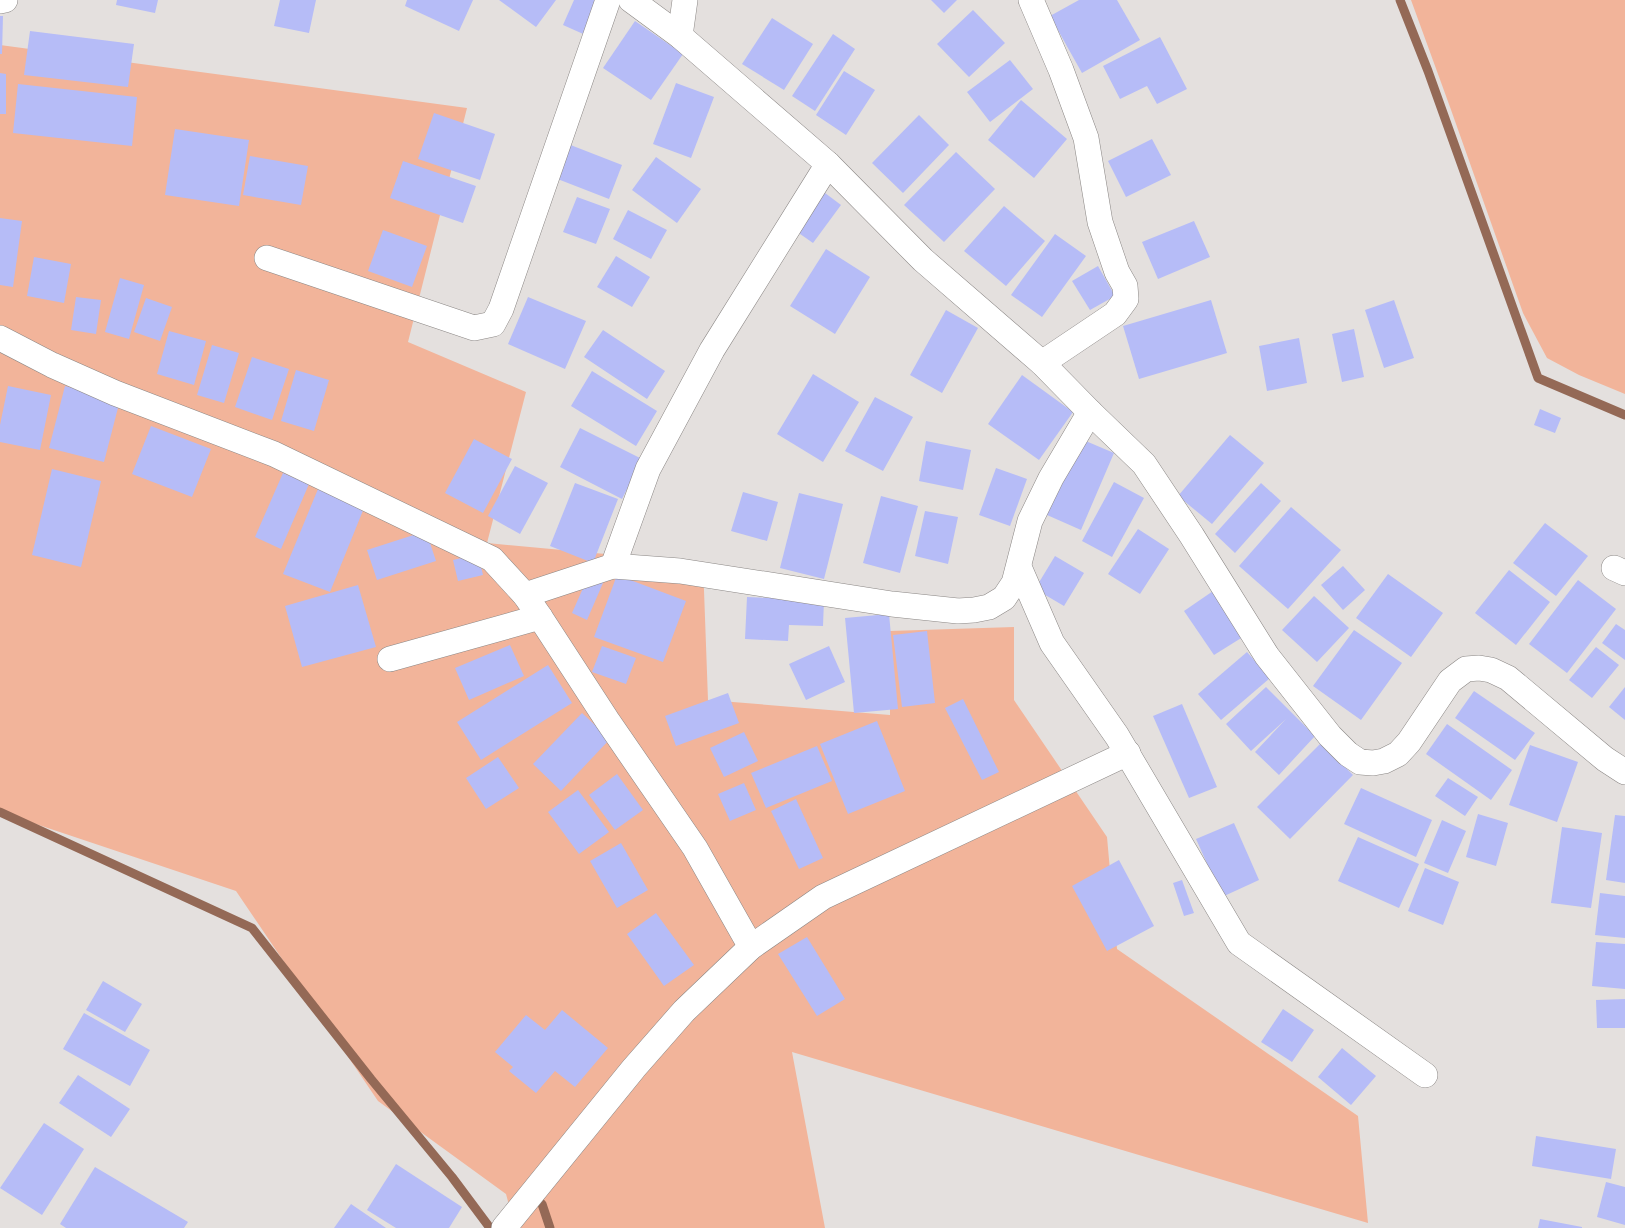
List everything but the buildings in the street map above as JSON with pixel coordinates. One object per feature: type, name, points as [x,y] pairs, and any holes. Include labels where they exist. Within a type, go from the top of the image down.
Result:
[{"type":"street","points":[[0,1],[5,0]]},
{"type":"street","points":[[268,258],[466,326],[474,328],[493,324],[501,309],[608,0]]},
{"type":"street","points":[[631,0],[680,36],[828,164],[923,260],[1042,362],[1144,464],[1192,536],[1267,656],[1330,736],[1348,754],[1360,762],[1373,763],[1384,761],[1398,754],[1450,681],[1466,669],[1479,668],[1491,670],[1508,678],[1604,759],[1625,772]]},
{"type":"street","points":[[680,36],[684,0]]},
{"type":"street","points":[[1031,0],[1061,70],[1086,138],[1100,222],[1126,292],[1126,299],[1115,314],[1042,362]]},
{"type":"street","points":[[613,566],[653,461],[717,342],[828,164]]},
{"type":"street","points":[[0,338],[115,393],[274,454],[492,559],[525,595],[607,720],[695,848],[751,947]]},
{"type":"street","points":[[525,595],[613,566],[680,571],[892,604],[958,611],[989,607],[1004,598],[1014,584],[1030,521],[1051,478],[1090,412]]},
{"type":"street","points":[[1019,567],[1052,643],[1128,753],[1239,943],[1424,1074]]},
{"type":"street","points":[[390,660],[540,617]]},
{"type":"street","points":[[504,1228],[537,1185],[634,1068],[684,1011],[751,947],[823,897],[1128,753]]},
{"type":"shaded area","points":[[1411,0],[1625,0],[1625,394],[1579,375],[1547,358],[1523,313]]},
{"type":"shaded area","points":[[0,45],[467,108],[408,342],[526,392],[487,543],[703,563],[708,700],[890,715],[890,631],[1014,627],[1014,700],[1107,837],[1117,949],[1358,1116],[1368,1223],[792,1052],[825,1228],[515,1228],[506,1194],[378,1101],[236,891],[0,812]]},
{"type":"waterway","points":[[1400,0],[1428,71],[1538,378],[1625,415]]},
{"type":"waterway","points":[[0,812],[252,928],[371,1079],[452,1177],[490,1228]]},
{"type":"waterway","points":[[533,1196],[542,1204],[550,1228]]}]
